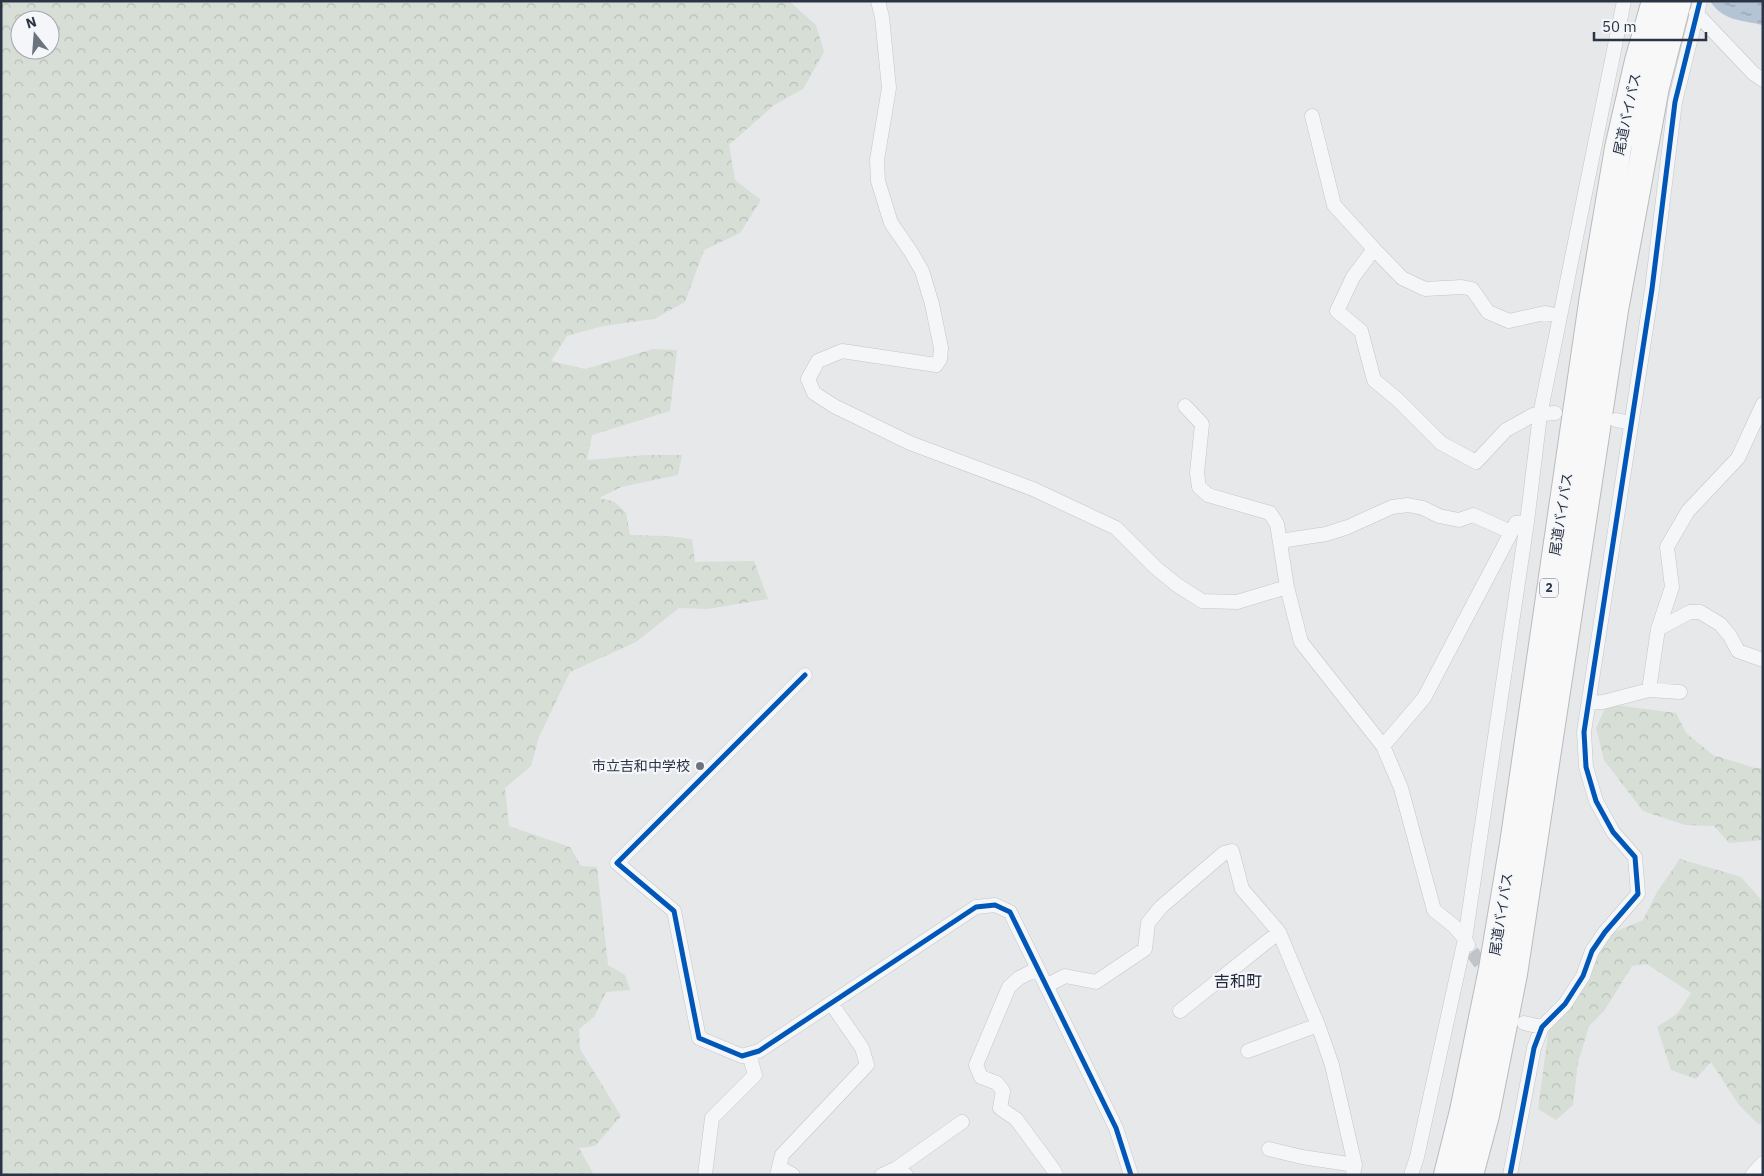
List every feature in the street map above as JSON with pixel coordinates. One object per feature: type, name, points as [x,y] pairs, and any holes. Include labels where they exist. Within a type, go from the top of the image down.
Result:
[{"type":"highway","name":"尾道バイパス","points":[[1448,1169],[1492,969],[1593,296],[1618,148],[1638,61],[1655,1]]},
{"type":"highway","name":"尾道バイパス","points":[[1470,1175],[1486,1115],[1500,1048],[1524,912],[1615,310],[1656,87],[1691,5]]},
{"type":"highway","points":[[1478,1175],[1500,1048]]},
{"type":"street","points":[[878,1],[882,17],[889,88],[877,160],[878,180],[891,223],[922,271],[932,304],[941,348],[940,359],[936,365],[842,351],[818,361],[808,379],[814,393],[834,406],[910,443],[1033,488],[1116,528],[1156,568],[1177,585],[1202,601],[1237,602],[1287,587]]},
{"type":"street","points":[[1411,1175],[1417,1157],[1465,939],[1527,522],[1540,415],[1621,2]]},
{"type":"street","points":[[1691,5],[1753,73],[1763,80]]},
{"type":"street","points":[[1510,1175],[1534,1048],[1542,1027],[1565,1004],[1583,976],[1592,951],[1604,932],[1638,894],[1635,857],[1613,832],[1596,801],[1586,767],[1584,732],[1652,289],[1675,102],[1691,5]]},
{"type":"street","points":[[1312,116],[1334,205],[1402,278],[1424,289],[1462,287],[1472,289],[1488,312],[1509,321],[1545,313],[1560,316]]},
{"type":"street","points":[[1374,249],[1353,277],[1337,311],[1361,331],[1374,380],[1398,399],[1441,443],[1476,462],[1506,430],[1533,415],[1555,413]]},
{"type":"street","points":[[1649,690],[1658,629],[1672,587],[1667,547],[1688,511],[1738,458],[1763,404]]},
{"type":"street","points":[[1185,406],[1202,424],[1197,473],[1199,487],[1208,495],[1270,513],[1277,524],[1287,587],[1301,642],[1382,746],[1401,788],[1434,910],[1454,926],[1465,939],[1472,952]]},
{"type":"street","points":[[1616,420],[1631,423]]},
{"type":"street","points":[[1280,541],[1341,530],[1392,507],[1408,505],[1422,508],[1439,516],[1459,520],[1473,515],[1511,532]]},
{"type":"street","points":[[1382,746],[1424,698],[1516,523],[1527,522]]},
{"type":"street","points":[[1658,629],[1690,612],[1700,612],[1720,624],[1738,650],[1763,660]]},
{"type":"street","points":[[805,675],[617,863],[674,911],[698,1038],[742,1056],[758,1051],[976,907],[995,905],[1010,912],[1116,1128],[1131,1175]]},
{"type":"street","points":[[1589,703],[1603,702],[1649,690],[1680,692]]},
{"type":"street","points":[[1046,986],[1065,976],[1096,982],[1144,949],[1148,923],[1161,907],[1224,852],[1232,851],[1242,889],[1279,932],[1318,1025],[1332,1065],[1354,1170],[1269,1149]]},
{"type":"street","points":[[1180,1011],[1279,932]]},
{"type":"street","points":[[1037,969],[1019,978],[1009,987],[976,1065],[980,1077],[997,1083],[1003,1091],[1000,1108],[1016,1120],[1056,1175]]},
{"type":"street","points":[[793,1175],[778,1171],[782,1155],[867,1065],[862,1048],[831,1003]]},
{"type":"street","points":[[1524,1023],[1542,1027]]},
{"type":"street","points":[[1248,1051],[1318,1025]]},
{"type":"street","points":[[705,1175],[712,1118],[755,1076],[749,1054]]},
{"type":"street","points":[[882,1175],[901,1171],[962,1122]]},
{"type":"street","points":[[1752,1175],[1763,1163]]},
{"type":"green space","points":[[1,1],[789,1],[816,25],[824,52],[803,89],[774,105],[729,145],[735,180],[761,200],[740,233],[704,250],[685,302],[654,319],[603,326],[567,336],[551,361],[585,369],[653,349],[677,350],[670,411],[592,435],[587,460],[645,455],[682,455],[678,475],[621,487],[599,498],[615,502],[626,513],[630,535],[692,539],[695,562],[754,561],[768,599],[707,609],[679,608],[636,642],[570,672],[539,737],[531,766],[505,788],[509,826],[570,847],[581,866],[597,867],[608,965],[625,975],[630,990],[606,992],[594,1017],[579,1029],[580,1049],[621,1116],[595,1146],[579,1148],[594,1175],[1,1175]]},
{"type":"green space","points":[[1607,704],[1676,713],[1686,733],[1713,755],[1755,768],[1763,768],[1763,840],[1729,843],[1714,826],[1685,825],[1643,811],[1604,760],[1596,728]]},
{"type":"green space","points":[[1680,859],[1741,877],[1763,902],[1763,1123],[1758,1124],[1739,1105],[1711,1062],[1696,1079],[1671,1070],[1657,1027],[1678,1013],[1691,993],[1647,964],[1632,966],[1604,1011],[1589,1026],[1578,1062],[1573,1105],[1556,1120],[1538,1109],[1549,1027],[1591,978],[1595,956],[1612,933],[1643,920],[1657,892]]},
{"type":"water","points":[[1710,1],[1763,1],[1763,25],[1733,19],[1715,8]]},
{"type":"tunnel","points":[[1472,952],[1490,976]]},
{"type":"cycle path","points":[[1510,1175],[1534,1048],[1542,1027],[1565,1004],[1583,976],[1592,951],[1605,932],[1638,894],[1635,857],[1613,832],[1596,801],[1586,767],[1584,732],[1652,289],[1675,102],[1700,1]]},
{"type":"cycle path","points":[[805,675],[617,863],[674,911],[699,1038],[742,1056],[759,1051],[976,907],[995,905],[1010,912],[1116,1128],[1131,1175]]},
{"type":"place","name":"市立吉和中学校","points":[[700,766]]},
{"type":"district","name":"吉和町","points":[[1238,981]]}]
